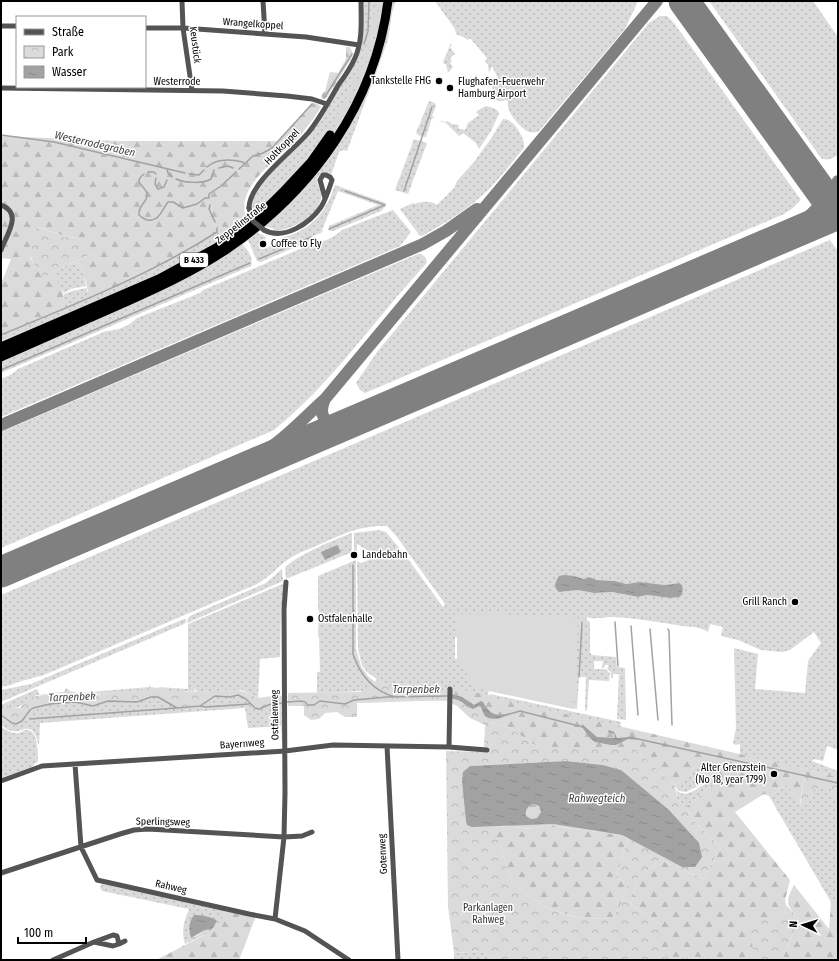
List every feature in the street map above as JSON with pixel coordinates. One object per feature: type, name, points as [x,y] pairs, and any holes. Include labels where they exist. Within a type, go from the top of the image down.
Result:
[{"type":"highway","name":"Zeppelinstraße","points":[[1,357],[162,286],[185,274],[227,249],[280,207],[319,164],[339,136],[353,112],[376,57],[382,36],[388,1]]},
{"type":"highway","name":"Zeppelinstraße","points":[[1,347],[159,279],[216,248],[259,216],[284,192],[311,162],[330,135]]},
{"type":"street","name":"Keustück","points":[[182,1],[183,28],[192,90]]},
{"type":"street","points":[[263,1],[264,34]]},
{"type":"street","name":"Holtkoppel","points":[[325,198],[315,214],[299,226],[283,233],[274,234],[264,230],[253,221],[249,208],[251,197],[258,185],[300,142],[320,116],[355,59],[360,45],[361,1]]},
{"type":"street","points":[[1,26],[16,26]]},
{"type":"street","name":"Wrangelkoppel","points":[[146,28],[183,28],[264,34],[322,39],[360,45]]},
{"type":"street","name":"Westerrode","points":[[1,88],[192,90],[287,96],[312,99],[327,104]]},
{"type":"street","points":[[1,204],[8,207],[13,214],[12,223],[1,250]]},
{"type":"street","name":"Ostfalenweg","points":[[275,919],[284,836],[284,609],[286,582]]},
{"type":"street","points":[[449,747],[450,691]]},
{"type":"street","name":"Bayernweg","points":[[1,781],[40,767],[285,751],[332,746],[449,747],[487,750]]},
{"type":"street","name":"Gotenweg","points":[[387,746],[398,960]]},
{"type":"street","name":"Rahweg","points":[[75,764],[81,846],[96,879],[99,881],[275,919],[305,931],[349,960]]},
{"type":"street","name":"Sperlingsweg","points":[[1,873],[81,846],[141,829],[284,836],[302,836],[312,832]]},
{"type":"street","points":[[53,960],[113,934],[117,936],[119,944]]},
{"type":"street","points":[[94,942],[113,946],[125,941]]},
{"type":"green space","points":[[363,1],[385,1],[371,63],[345,120],[308,158],[296,173],[255,213],[252,208],[252,204],[255,194],[261,185],[310,133],[357,60],[362,46]]},
{"type":"green space","points":[[390,1],[396,1],[392,13],[388,40],[347,151],[343,150],[339,152],[331,175],[328,173],[323,173],[317,178],[317,184],[321,196],[318,205],[309,217],[288,228],[274,231],[274,229],[262,225],[354,115]]},
{"type":"green space","points":[[435,1],[638,1],[625,29],[538,132],[529,132],[518,123],[511,114],[508,101],[498,101],[493,97],[491,78],[498,78],[492,66],[489,73],[488,65],[485,61],[487,58],[470,38],[468,40],[456,34],[455,29]]},
{"type":"green space","points":[[709,1],[813,1],[838,37],[838,155],[830,159],[821,158]]},
{"type":"green space","points":[[660,16],[667,16],[674,23],[801,200],[784,214],[365,393],[360,390],[356,383],[377,352],[649,23]]},
{"type":"green space","points":[[451,43],[452,45],[450,47],[455,54],[450,58],[452,61],[450,63],[453,67],[448,73],[446,64],[443,62]]},
{"type":"green space","points":[[346,47],[350,47],[353,54],[351,59],[326,99],[321,99],[322,94],[325,91],[330,72],[338,73],[346,59]]},
{"type":"green space","points":[[429,101],[435,103],[436,106],[432,116],[434,118],[432,118],[426,137],[420,136],[416,133]]},
{"type":"green space","points":[[312,103],[318,104],[321,107],[310,123],[297,139],[270,164],[253,184],[247,195],[244,206],[246,217],[217,238],[223,229],[220,225],[217,227],[217,232],[187,250],[140,275],[107,290],[91,297],[89,295],[83,271],[76,261],[93,253],[78,238],[67,237],[37,227],[30,258],[42,276],[52,272],[58,281],[63,294],[63,304],[61,310],[1,335],[1,284],[11,259],[1,258],[1,136],[119,141],[277,141]]},
{"type":"green space","points":[[486,106],[494,108],[499,114],[491,131],[479,149],[476,143],[463,133],[459,136],[446,123],[437,120],[447,121],[454,125],[459,125],[458,128],[465,130],[468,123],[479,115],[476,112]]},
{"type":"green space","points":[[503,119],[515,125],[523,140],[524,148],[497,180],[480,197],[448,221],[420,236],[400,209],[413,203],[429,202],[437,205],[454,188],[457,181],[474,162]]},
{"type":"green space","points":[[414,139],[427,143],[408,194],[395,190]]},
{"type":"green space","points":[[335,185],[386,203],[385,207],[381,211],[333,231],[329,231],[329,226],[378,205],[338,191],[321,233],[313,236],[309,241],[261,262],[257,261],[248,240],[254,231],[266,237],[265,240],[258,243],[260,249],[263,249],[281,240],[281,238],[300,231],[308,226],[322,212]]},
{"type":"green space","points":[[393,210],[411,232],[400,246],[1,417],[1,379],[12,374],[18,369],[106,331],[123,328],[137,318],[200,293],[203,290],[312,244],[328,239],[342,230]]},
{"type":"green space","points":[[246,217],[247,219],[209,246],[174,267],[138,284],[1,341],[1,335],[61,310],[64,294],[87,288],[87,292],[220,225],[223,229],[217,237],[218,238]]},
{"type":"green space","points":[[37,227],[66,237],[78,238],[90,246],[93,253],[50,273],[51,275],[42,276],[33,262],[29,252],[29,247]]},
{"type":"green space","points":[[830,240],[838,251],[838,750],[827,746],[823,761],[814,759],[812,761],[838,771],[838,777],[740,755],[740,744],[735,745],[733,743],[736,728],[734,648],[758,654],[755,689],[805,693],[808,661],[821,643],[814,632],[790,650],[782,652],[761,650],[738,640],[721,636],[723,627],[710,624],[708,632],[697,628],[638,619],[587,617],[586,618],[590,623],[590,653],[592,655],[616,657],[617,667],[625,668],[626,720],[617,719],[619,674],[613,674],[613,678],[611,678],[611,672],[607,669],[609,665],[605,665],[604,668],[602,668],[603,661],[594,661],[594,669],[605,669],[610,673],[609,681],[589,680],[587,711],[585,710],[586,677],[579,677],[577,709],[499,693],[496,690],[503,613],[465,637],[455,637],[455,659],[458,659],[489,690],[488,695],[451,690],[451,688],[397,689],[385,685],[367,672],[362,665],[358,649],[357,561],[361,563],[369,560],[370,552],[357,544],[357,552],[354,553],[354,533],[379,530],[386,532],[443,607],[445,604],[397,537],[387,526],[368,527],[342,535],[295,555],[257,584],[44,675],[1,687],[1,595]],"holes":[[[574,576],[584,579],[589,577],[597,580],[615,581],[626,584],[640,582],[665,585],[680,583],[680,597],[670,598],[647,595],[638,597],[612,592],[594,593],[578,590],[559,592]]]},
{"type":"green space","points":[[241,243],[249,253],[252,260],[251,266],[1,373],[1,359]]},
{"type":"green space","points":[[418,254],[425,257],[427,262],[425,265],[334,372],[295,412],[274,430],[1,548],[1,432]]},
{"type":"green space","points":[[76,261],[83,271],[86,286],[71,289],[64,293],[52,272]]},
{"type":"green space","points":[[352,533],[352,549],[350,553],[286,579],[285,568],[297,559],[316,548]]},
{"type":"green space","points":[[356,560],[356,649],[361,666],[368,676],[375,682],[370,689],[365,691],[317,693],[317,672],[320,672],[318,637],[318,576]]},
{"type":"green space","points":[[282,569],[283,581],[187,623],[190,616],[266,583]]},
{"type":"green space","points":[[285,583],[281,606],[280,657],[260,659],[258,698],[242,690],[197,692],[193,689],[195,691],[176,693],[158,687],[188,689],[188,624]]},
{"type":"green space","points":[[503,613],[578,618],[576,685],[573,709],[475,687],[457,659],[457,627],[454,614]]},
{"type":"green space","points":[[186,619],[186,622],[184,624],[1,702],[1,690],[31,684]]},
{"type":"green space","points":[[377,679],[385,685],[397,689],[449,688],[449,701],[357,703],[357,717],[345,717],[337,712],[325,713],[319,719],[311,720],[304,715],[304,706],[288,706],[288,693],[360,692],[370,689]]},
{"type":"green space","points":[[149,687],[133,692],[120,693],[91,694],[50,693],[64,692],[66,688],[70,691],[78,693]]},
{"type":"green space","points":[[150,687],[173,692],[238,690],[257,698],[280,695],[282,697],[282,703],[271,704],[259,709],[255,708],[246,699],[238,695],[230,697],[215,696],[200,706],[177,708],[158,697],[151,697],[137,702],[108,701],[93,706],[75,702],[50,704],[33,708],[22,721],[16,724],[12,723],[1,715],[1,704],[4,706],[20,708],[24,702],[32,697],[47,694],[69,693],[92,695],[137,691]]},
{"type":"green space","points":[[37,689],[39,694],[44,694],[35,696],[18,707],[3,706],[3,704]]},
{"type":"green space","points":[[459,689],[488,695],[488,697],[838,777],[838,783],[804,775],[800,804],[796,796],[794,796],[787,785],[769,796],[764,794],[735,812],[790,880],[785,900],[786,905],[783,919],[754,956],[754,960],[662,957],[662,925],[631,905],[637,879],[660,860],[703,879],[721,848],[692,819],[686,807],[711,787],[711,780],[696,765],[675,786],[634,748],[539,748],[510,728],[485,721],[472,707],[452,697],[451,690]]},
{"type":"green space","points":[[490,694],[621,722],[620,727],[487,697]]},
{"type":"green space","points":[[238,695],[246,699],[249,704],[266,707],[271,704],[282,703],[284,742],[282,742],[281,726],[248,728],[245,708],[40,723],[39,746],[32,730],[26,729],[13,731],[1,725],[1,715],[12,723],[26,717],[33,708],[50,704],[75,702],[93,706],[108,701],[137,702],[151,697],[158,697],[177,708],[200,706],[215,696],[230,697]]},
{"type":"green space","name":"Parkanlagen Rahweg","points":[[452,697],[462,699],[472,707],[479,705],[486,712],[485,721],[510,728],[539,748],[634,748],[675,786],[677,799],[686,807],[692,819],[721,848],[703,879],[660,860],[637,879],[631,905],[662,925],[662,957],[720,958],[720,960],[494,960],[482,951],[454,953],[448,906],[446,751],[488,752],[489,748],[484,747],[485,725],[470,718],[457,706],[451,703]],"holes":[[[566,761],[603,765],[621,770],[682,867],[622,835],[553,824],[467,825],[462,782],[470,766]],[[545,825],[622,835],[628,839],[616,877],[628,884],[622,902],[613,917],[605,919],[576,917],[549,909],[531,898],[512,883],[499,842],[490,832],[500,826],[533,829]]]},
{"type":"green space","points":[[1,726],[14,733],[19,733],[25,730],[31,731],[36,738],[38,762],[32,767],[1,778]]},
{"type":"green space","points":[[696,765],[711,780],[686,792],[679,791],[675,786]]},
{"type":"green space","points":[[804,775],[838,783],[838,801],[830,788],[814,788],[808,803],[802,810],[800,807]]},
{"type":"green space","points":[[711,782],[711,787],[686,807],[677,799],[676,790],[685,794]]},
{"type":"green space","points":[[787,785],[794,796],[796,796],[800,807],[808,803],[814,788],[830,788],[838,801],[838,914],[769,796]]},
{"type":"green space","points":[[533,804],[539,806],[541,812],[537,818],[531,819],[526,816],[526,810]]},
{"type":"green space","points":[[545,825],[622,835],[628,839],[616,877],[628,884],[622,902],[613,917],[605,919],[577,917],[549,909],[531,898],[512,883],[499,842],[489,832],[500,826],[532,829]]},
{"type":"green space","points":[[102,884],[226,911],[217,929],[185,944],[183,934],[189,909],[102,891],[100,887]],"holes":[[[205,916],[213,918],[201,933],[194,937],[190,937],[189,931]]]},
{"type":"green space","points":[[794,885],[829,929],[831,901],[838,911],[838,960],[782,960],[799,919],[791,910],[788,903],[789,896]]},
{"type":"green space","points":[[786,905],[799,919],[782,960],[754,960],[748,918],[783,919]]},
{"type":"green space","points":[[226,911],[256,916],[239,960],[156,960],[216,929]]},
{"type":"green space","points":[[482,951],[494,960],[454,960],[454,953]]},
{"type":"water","points":[[337,545],[341,552],[325,560],[321,552]]},
{"type":"water","points":[[564,575],[584,579],[589,577],[597,580],[615,581],[626,584],[640,582],[665,585],[680,583],[683,590],[680,597],[670,598],[647,595],[638,597],[612,592],[594,593],[578,590],[559,592],[555,587],[556,583],[559,576]]},
{"type":"water","points":[[451,694],[462,697],[474,705],[481,701],[489,711],[495,714],[501,715],[511,713],[491,719],[485,716],[481,707],[479,706],[473,709],[458,700],[451,698]]},
{"type":"water","points":[[582,724],[597,737],[615,738],[614,734],[608,732],[609,730],[614,732],[617,738],[635,737],[640,740],[628,739],[616,745],[595,742],[582,727]]},
{"type":"water","name":"Rahwegteich","points":[[566,761],[603,765],[621,770],[669,810],[699,843],[702,857],[695,867],[682,867],[622,835],[553,824],[472,827],[467,825],[466,822],[462,782],[463,772],[470,766]],"holes":[[[533,804],[539,806],[541,812],[537,818],[531,819],[526,816],[527,808]]]},
{"type":"water","points":[[194,915],[209,917],[217,921],[212,929],[205,930],[191,938],[190,926]]},
{"type":"waterway","points":[[364,44],[368,31],[369,1]]},
{"type":"waterway","points":[[324,98],[352,54]]},
{"type":"waterway","points":[[239,169],[253,156],[272,148],[312,104]]},
{"type":"waterway","points":[[404,191],[432,107]]},
{"type":"waterway","name":"Westerrodegraben","points":[[1,135],[54,142],[185,173]]},
{"type":"waterway","name":"Westerrodegraben","points":[[207,167],[215,162],[224,160],[238,161],[243,162],[244,164]]},
{"type":"waterway","points":[[219,168],[228,166],[233,168]]},
{"type":"waterway","points":[[167,169],[168,173],[172,177]]},
{"type":"waterway","name":"Westerrodegraben","points":[[189,174],[199,175],[204,170]]},
{"type":"waterway","points":[[176,179],[189,182],[208,181],[211,179],[214,170]]},
{"type":"waterway","points":[[148,172],[154,172],[156,174]]},
{"type":"waterway","points":[[144,174],[140,177],[139,182],[145,189],[147,198],[140,209],[139,215],[146,220],[151,220],[158,217],[168,202],[173,202],[183,208],[197,204],[205,198],[209,198],[209,194],[221,186],[236,172]]},
{"type":"waterway","points":[[156,178],[155,184],[158,189],[164,187],[167,180]]},
{"type":"waterway","points":[[345,191],[385,205]]},
{"type":"waterway","points":[[210,205],[209,209],[215,222]]},
{"type":"waterway","points":[[329,229],[385,205]]},
{"type":"waterway","points":[[1,335],[139,275],[192,248],[217,232],[217,228]]},
{"type":"waterway","points":[[259,259],[311,237]]},
{"type":"waterway","points":[[1,370],[250,263]]},
{"type":"waterway","points":[[353,565],[353,654],[359,669],[368,681],[380,691],[395,697]]},
{"type":"waterway","points":[[615,622],[618,666]]},
{"type":"waterway","points":[[579,677],[582,623]]},
{"type":"waterway","points":[[631,626],[638,715]]},
{"type":"waterway","points":[[650,629],[658,720]]},
{"type":"waterway","points":[[668,629],[672,725]]},
{"type":"waterway","name":"Tarpenbek","points":[[1,715],[12,723],[16,724],[22,721],[33,708],[50,704],[75,702],[93,706],[108,701],[137,702],[151,697],[158,697],[177,708],[200,706],[215,696],[230,697],[238,695],[246,699],[255,708],[259,709],[271,704],[283,703]]},
{"type":"waterway","name":"Tarpenbek","points":[[287,702],[301,701],[308,705],[314,705],[320,701],[345,704],[354,700],[387,697],[448,696]]},
{"type":"waterway","points":[[200,706],[206,707],[249,704]]},
{"type":"waterway","points":[[30,719],[176,708]]},
{"type":"waterway","name":"Tarpenbek","points":[[506,715],[520,711],[583,727]]},
{"type":"waterway","name":"Tarpenbek","points":[[638,739],[838,783]]},
{"type":"taxiway","points":[[206,484],[271,447],[292,430],[325,399],[657,1]]},
{"type":"taxiway","points":[[770,243],[800,224],[817,209],[838,181]]},
{"type":"taxiway","points":[[1,425],[423,244],[446,231],[477,209]]},
{"type":"taxiway","points":[[807,227],[838,221]]},
{"type":"taxiway","points":[[325,399],[322,410],[325,418],[337,425],[343,425]]},
{"type":"runway","points":[[684,1],[838,215]]},
{"type":"runway","points":[[1,572],[838,214]]},
{"type":"tunnel","points":[[330,135],[348,103],[362,71],[373,37],[380,1]]},
{"type":"place","name":"Tankstelle FHG","points":[[439,81]]},
{"type":"place","name":"Flughafen-Feuerwehr Hamburg Airport","points":[[450,88]]},
{"type":"place","name":"Coffee to Fly","points":[[263,244]]},
{"type":"place","name":"Landebahn","points":[[354,555]]},
{"type":"place","name":"Grill Ranch","points":[[795,602]]},
{"type":"place","name":"Ostfalenhalle","points":[[310,619]]},
{"type":"place","name":"Alter Grenzstein (No 18, year 1799)","points":[[774,774]]}]
